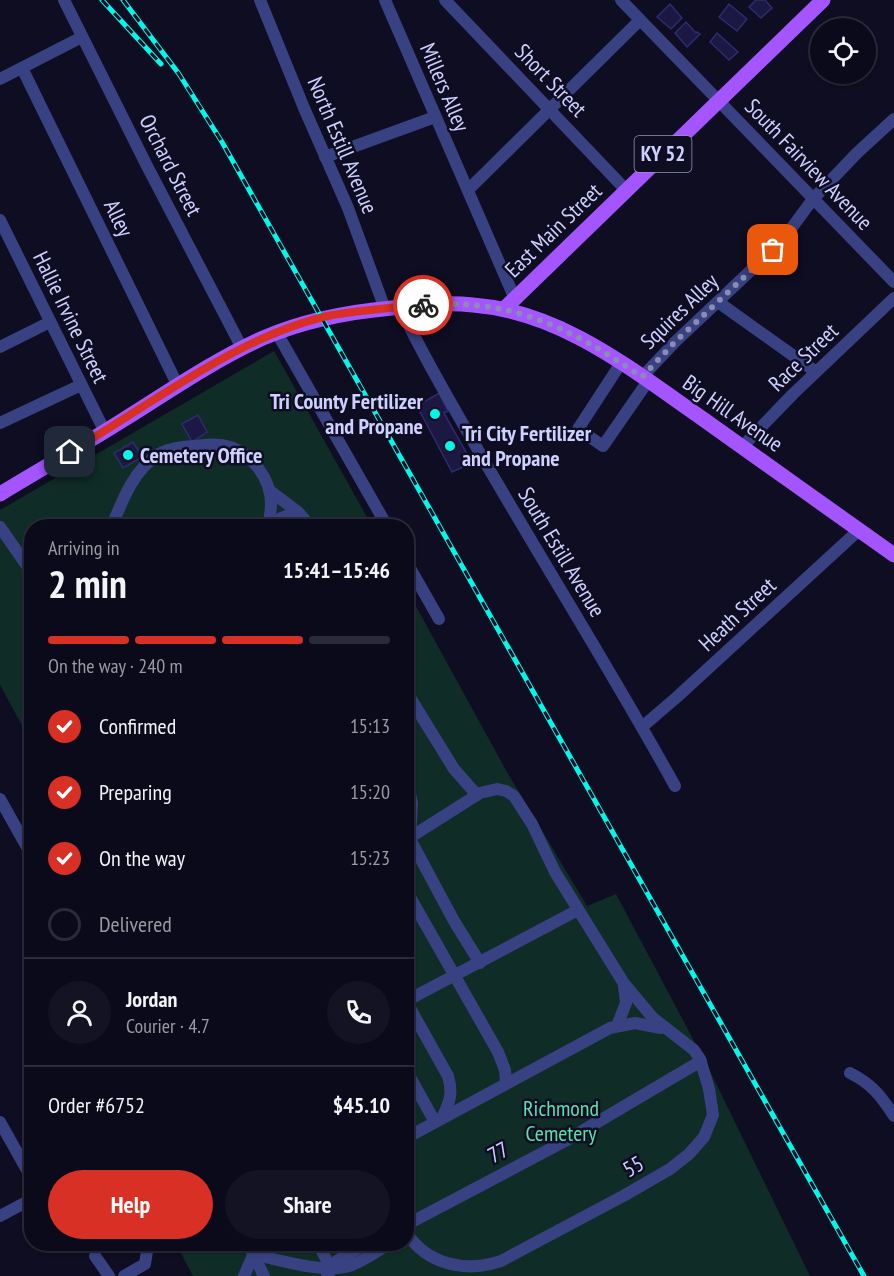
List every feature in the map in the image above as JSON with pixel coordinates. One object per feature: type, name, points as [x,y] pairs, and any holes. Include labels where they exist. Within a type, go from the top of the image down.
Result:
[{"type":"main road","name":"East Main Street","points":[[0,494],[242,348],[277,333],[322,318],[392,308],[454,304],[510,304],[823,0]]},
{"type":"main road","name":"Big Hill Avenue","points":[[510,304],[580,337],[621,363],[894,555]]},
{"type":"street","name":"Orchard Street","points":[[64,0],[242,348]]},
{"type":"street","name":"North Estill Avenue","points":[[260,0],[325,157],[392,308]]},
{"type":"street","name":"Millers Alley","points":[[385,0],[468,190],[510,304]]},
{"type":"street","name":"Short Street","points":[[445,0],[627,190]]},
{"type":"street","name":"South Fairview Avenue","points":[[621,0],[894,282]]},
{"type":"street","points":[[468,190],[640,20]]},
{"type":"street","points":[[0,79],[82,37]]},
{"type":"street","name":"Alley","points":[[22,68],[178,386]]},
{"type":"street","points":[[325,157],[435,117]]},
{"type":"street","name":"Squires Alley","points":[[621,363],[578,429],[603,446],[645,379],[718,302],[782,241],[813,199],[857,153],[894,119]]},
{"type":"street","name":"Hallie Irvine Street","points":[[0,220],[105,432]]},
{"type":"street","name":"Race Street","points":[[742,447],[894,298]]},
{"type":"street","points":[[718,302],[816,372]]},
{"type":"street","name":"South Estill Avenue","points":[[392,308],[429,364],[499,488],[675,786]]},
{"type":"street","points":[[0,347],[51,322]]},
{"type":"street","points":[[277,333],[383,519]]},
{"type":"street","points":[[0,423],[81,384]]},
{"type":"street","points":[[115,519],[126,494],[140,474],[158,455],[178,448],[208,444],[227,446],[241,451],[255,464],[269,490],[270,519]]},
{"type":"street","points":[[269,490],[304,519]]},
{"type":"street","points":[[278,519],[299,514]]},
{"type":"street","points":[[0,527],[24,562]]},
{"type":"street","name":"Heath Street","points":[[642,727],[859,530]]},
{"type":"street","points":[[414,575],[439,619]]},
{"type":"street","points":[[414,704],[454,769],[477,795]]},
{"type":"street","points":[[414,836],[488,790],[506,791],[514,796],[532,824],[555,872],[623,982],[653,1018],[694,1050],[701,1061]]},
{"type":"street","points":[[0,799],[24,842]]},
{"type":"street","points":[[414,851],[480,963]]},
{"type":"street","points":[[414,904],[498,1052],[505,1070],[506,1082]]},
{"type":"street","points":[[414,997],[578,910]]},
{"type":"street","points":[[618,1026],[626,1003],[623,982]]},
{"type":"street","points":[[414,1014],[448,1076],[452,1088],[451,1099],[438,1120]]},
{"type":"street","points":[[414,1132],[586,1039],[618,1026],[635,1023],[666,1030]]},
{"type":"street","points":[[498,1052],[511,1067],[526,1071]]},
{"type":"street","name":"77","points":[[414,1220],[567,1140],[701,1061]]},
{"type":"street","name":"55","points":[[414,1242],[437,1260],[458,1266],[490,1265],[512,1256],[661,1174],[697,1146],[709,1126],[713,1114],[712,1104],[701,1061]]},
{"type":"street","points":[[850,1073],[868,1082],[894,1116]]},
{"type":"street","points":[[448,1076],[464,1094],[475,1100]]},
{"type":"street","points":[[414,1082],[438,1120]]},
{"type":"street","points":[[0,1122],[24,1165]]},
{"type":"street","points":[[0,1216],[24,1203]]},
{"type":"street","points":[[124,1276],[145,1264],[147,1251]]},
{"type":"street","points":[[244,1276],[252,1251]]},
{"type":"street","points":[[255,1251],[264,1276]]},
{"type":"street","points":[[263,1251],[292,1263],[329,1272],[351,1265],[376,1251]]},
{"type":"street","points":[[321,1251],[329,1272]]},
{"type":"street","points":[[329,1272],[337,1260],[352,1251]]},
{"type":"street","points":[[94,1257],[109,1276]]},
{"type":"green space","points":[[274,351],[368,519],[24,519],[24,729],[0,685],[0,510]]},
{"type":"green space","name":"Richmond Cemetery","points":[[414,603],[507,772],[587,906],[616,894],[710,1071],[810,1276],[193,1276],[180,1251],[414,1251]]},
{"type":"building","points":[[756,0],[765,0],[772,8],[761,18],[749,7]]},
{"type":"building","points":[[670,4],[682,18],[671,29],[657,17]]},
{"type":"building","points":[[729,4],[747,19],[737,31],[719,17]]},
{"type":"building","points":[[686,22],[696,33],[700,34],[687,47],[675,33]]},
{"type":"building","points":[[717,33],[738,52],[729,60],[710,42]]},
{"type":"building","name":"Tri City Fertilizer and Propane","points":[[439,393],[448,411],[444,413],[472,463],[452,472],[417,406]]},
{"type":"building","points":[[198,415],[207,432],[192,442],[182,424]]},
{"type":"building","name":"Cemetery Office","points":[[133,442],[142,457],[123,468],[114,453]]},
{"type":"railway","points":[[102,0],[161,64]]},
{"type":"railway","points":[[123,0],[179,74],[222,142],[864,1276]]},
{"type":"way so far","points":[[423,305],[454,304],[495,307],[553,324],[580,337],[642,377],[675,342],[773,250]]},
{"type":"place","name":"Tri County Fertilizer and Propane","points":[[435,414]]},
{"type":"place","name":"Tri City Fertilizer and Propane","points":[[450,446]]},
{"type":"place","name":"Cemetery Office","points":[[128,455]]},
{"type":"route","points":[[70,452],[242,348],[266,337],[340,314],[423,305]]}]
